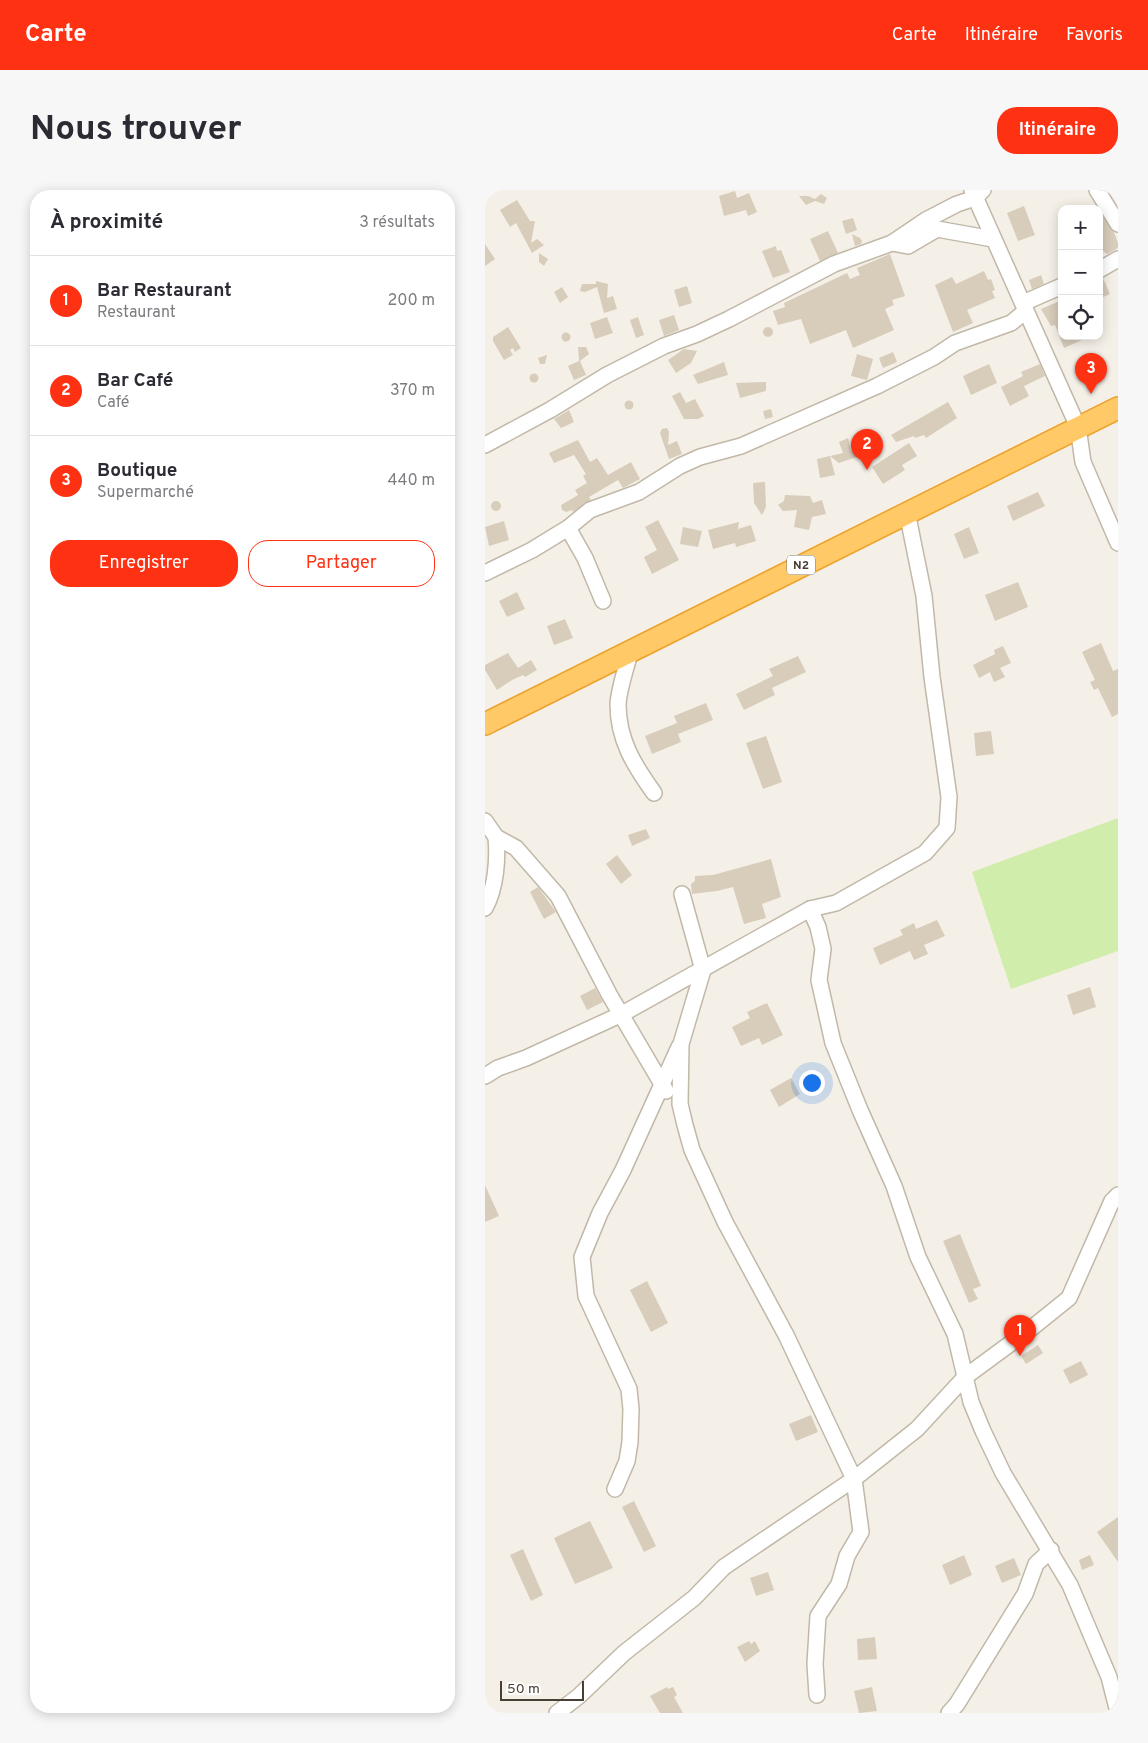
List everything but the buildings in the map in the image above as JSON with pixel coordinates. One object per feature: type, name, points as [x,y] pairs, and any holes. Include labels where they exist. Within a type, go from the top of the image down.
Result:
[{"type":"highway","name":"N2","points":[[485,724],[1118,408]]},
{"type":"street","points":[[1097,190],[1118,224]]},
{"type":"street","points":[[485,445],[550,410],[607,375],[664,346],[729,319],[834,264],[892,242],[926,220],[977,193],[993,239],[1078,427],[1083,462],[1118,543]]},
{"type":"street","points":[[892,242],[908,246],[937,230],[993,239]]},
{"type":"street","points":[[1103,268],[1118,259]]},
{"type":"street","points":[[485,573],[532,550],[568,528],[589,510],[639,492],[680,466],[700,457],[741,446],[877,386],[934,357],[955,343],[1011,323],[1024,307],[1058,288]]},
{"type":"street","points":[[485,1076],[498,1068],[526,1058],[621,1014],[810,909],[837,903],[925,853],[947,828],[949,797],[932,677],[924,596],[907,512]]},
{"type":"street","points":[[568,528],[585,558],[603,601]]},
{"type":"street","points":[[631,651],[618,703],[623,737],[633,764],[654,793]]},
{"type":"street","points":[[485,821],[496,837],[516,848],[558,896],[662,1087],[680,1104]]},
{"type":"street","points":[[485,908],[489,900],[497,856],[496,837]]},
{"type":"street","points":[[615,1489],[627,1461],[630,1442],[631,1409],[629,1389],[586,1296],[583,1257],[599,1213],[623,1170],[681,1044],[703,970],[682,894]]},
{"type":"street","points":[[810,909],[818,927],[823,950],[819,980],[833,1043],[859,1110],[894,1186],[918,1257],[955,1334],[971,1402],[1003,1473],[1051,1550],[1070,1585],[1113,1678],[1118,1712]]},
{"type":"street","points":[[681,1044],[680,1104],[692,1150],[725,1222],[786,1335],[854,1479],[861,1532],[847,1556],[839,1584],[818,1616],[815,1664],[817,1695]]},
{"type":"street","points":[[557,1713],[579,1696],[624,1653],[694,1598],[724,1567],[854,1479],[917,1429],[965,1377],[1069,1298],[1112,1201],[1118,1195]]},
{"type":"street","points":[[949,1713],[957,1704],[1025,1594],[1036,1564],[1051,1550]]},
{"type":"green space","points":[[1118,818],[1118,951],[1011,989],[972,872]]},
{"type":"place","name":"Boutique","points":[[1091,394]]},
{"type":"place","name":"Bar Café","points":[[867,470]]},
{"type":"place","name":"Bar Restaurant","points":[[1020,1356]]}]
